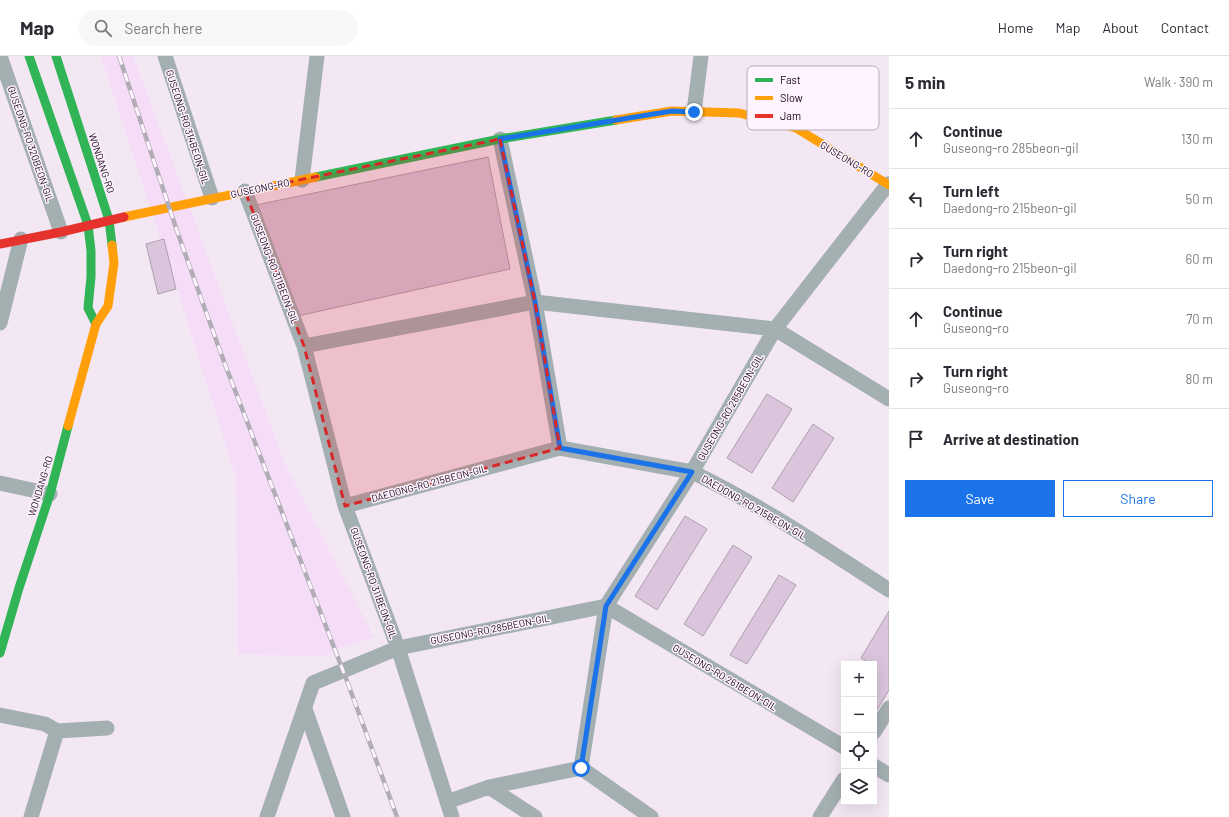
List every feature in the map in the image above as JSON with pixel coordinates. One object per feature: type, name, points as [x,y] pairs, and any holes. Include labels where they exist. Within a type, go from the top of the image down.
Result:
[{"type":"main road","points":[[29,56],[88,225],[91,251],[91,277],[88,308],[96,324]]},
{"type":"main road","name":"WONDANG-RO","points":[[0,653],[19,588],[50,494],[96,324],[108,306],[114,263],[109,220],[56,56]]},
{"type":"main road","name":"GUSEONG-RO","points":[[0,244],[245,191],[500,139],[672,111],[739,113],[747,115]]},
{"type":"main road","name":"GUSEONG-RO","points":[[799,130],[889,184]]},
{"type":"street","name":"GUSEONG-RO 320BEON-GIL","points":[[0,56],[61,232]]},
{"type":"street","name":"GUSEONG-RO 314BEON-GIL","points":[[165,56],[212,198]]},
{"type":"street","points":[[302,180],[317,56]]},
{"type":"street","points":[[694,112],[701,56]]},
{"type":"street","points":[[500,139],[535,302],[560,448]]},
{"type":"street","name":"GUSEONG-RO 285BEON-GIL","points":[[581,768],[606,606],[692,472],[775,329],[889,184]]},
{"type":"street","name":"GUSEONG-RO 311BEON-GIL","points":[[245,191],[304,346],[345,506],[398,648],[452,817]]},
{"type":"street","points":[[0,323],[21,239]]},
{"type":"street","points":[[304,346],[535,302],[775,329],[889,399]]},
{"type":"street","name":"DAEDONG-RO 215BEON-GIL","points":[[345,506],[560,448],[692,472],[784,523],[889,590]]},
{"type":"street","points":[[0,483],[50,494]]},
{"type":"street","name":"GUSEONG-RO 285BEON-GIL","points":[[305,709],[313,683],[398,648],[606,606]]},
{"type":"street","name":"GUSEONG-RO 261BEON-GIL","points":[[606,606],[841,745]]},
{"type":"street","points":[[877,727],[889,708]]},
{"type":"street","points":[[267,817],[305,709]]},
{"type":"street","points":[[305,709],[343,817]]},
{"type":"street","points":[[0,715],[45,724],[57,732],[107,728]]},
{"type":"street","points":[[31,817],[57,732]]},
{"type":"street","points":[[447,802],[489,787],[581,768],[651,817]]},
{"type":"street","points":[[877,768],[889,775]]},
{"type":"street","points":[[820,817],[841,784]]},
{"type":"street","points":[[489,787],[535,817]]},
{"type":"highlighted area","points":[[500,139],[535,302],[560,448],[345,506],[304,346],[245,191]]},
{"type":"shaded area","points":[[101,56],[133,56],[285,464],[374,637],[322,656],[238,654],[236,478],[185,314]]},
{"type":"building","points":[[488,157],[510,269],[293,317],[251,206]]},
{"type":"building","points":[[164,239],[176,289],[158,294],[146,244]]},
{"type":"building","points":[[767,394],[792,409],[752,473],[727,458]]},
{"type":"building","points":[[813,424],[834,438],[793,502],[772,488]]},
{"type":"building","points":[[685,516],[707,529],[657,610],[635,596]]},
{"type":"building","points":[[733,545],[752,557],[703,636],[684,624]]},
{"type":"building","points":[[779,575],[796,585],[747,664],[730,655]]},
{"type":"building","points":[[889,611],[889,690],[877,710],[877,661],[866,661],[861,658]]},
{"type":"railway","points":[[119,56],[177,231],[226,367],[347,681],[397,817]]},
{"type":"traffic: fast","points":[[29,56],[88,225],[91,251],[91,277],[88,308],[96,324]]},
{"type":"traffic: fast","points":[[56,56],[109,220],[112,245]]},
{"type":"traffic: fast","points":[[316,177],[500,139],[616,120]]},
{"type":"traffic: fast","points":[[0,653],[19,588],[50,494],[68,426]]},
{"type":"traffic: slow","points":[[616,120],[672,111],[739,113],[747,115]]},
{"type":"traffic: slow","points":[[799,130],[889,185]]},
{"type":"traffic: slow","points":[[124,217],[316,177]]},
{"type":"traffic: slow","points":[[68,426],[96,324],[108,306],[114,263],[112,245]]},
{"type":"traffic: jam","points":[[0,244],[61,232],[124,217]]},
{"type":"route","points":[[581,768],[606,606],[692,472],[560,448],[535,302],[500,139],[672,111],[694,112]]}]
